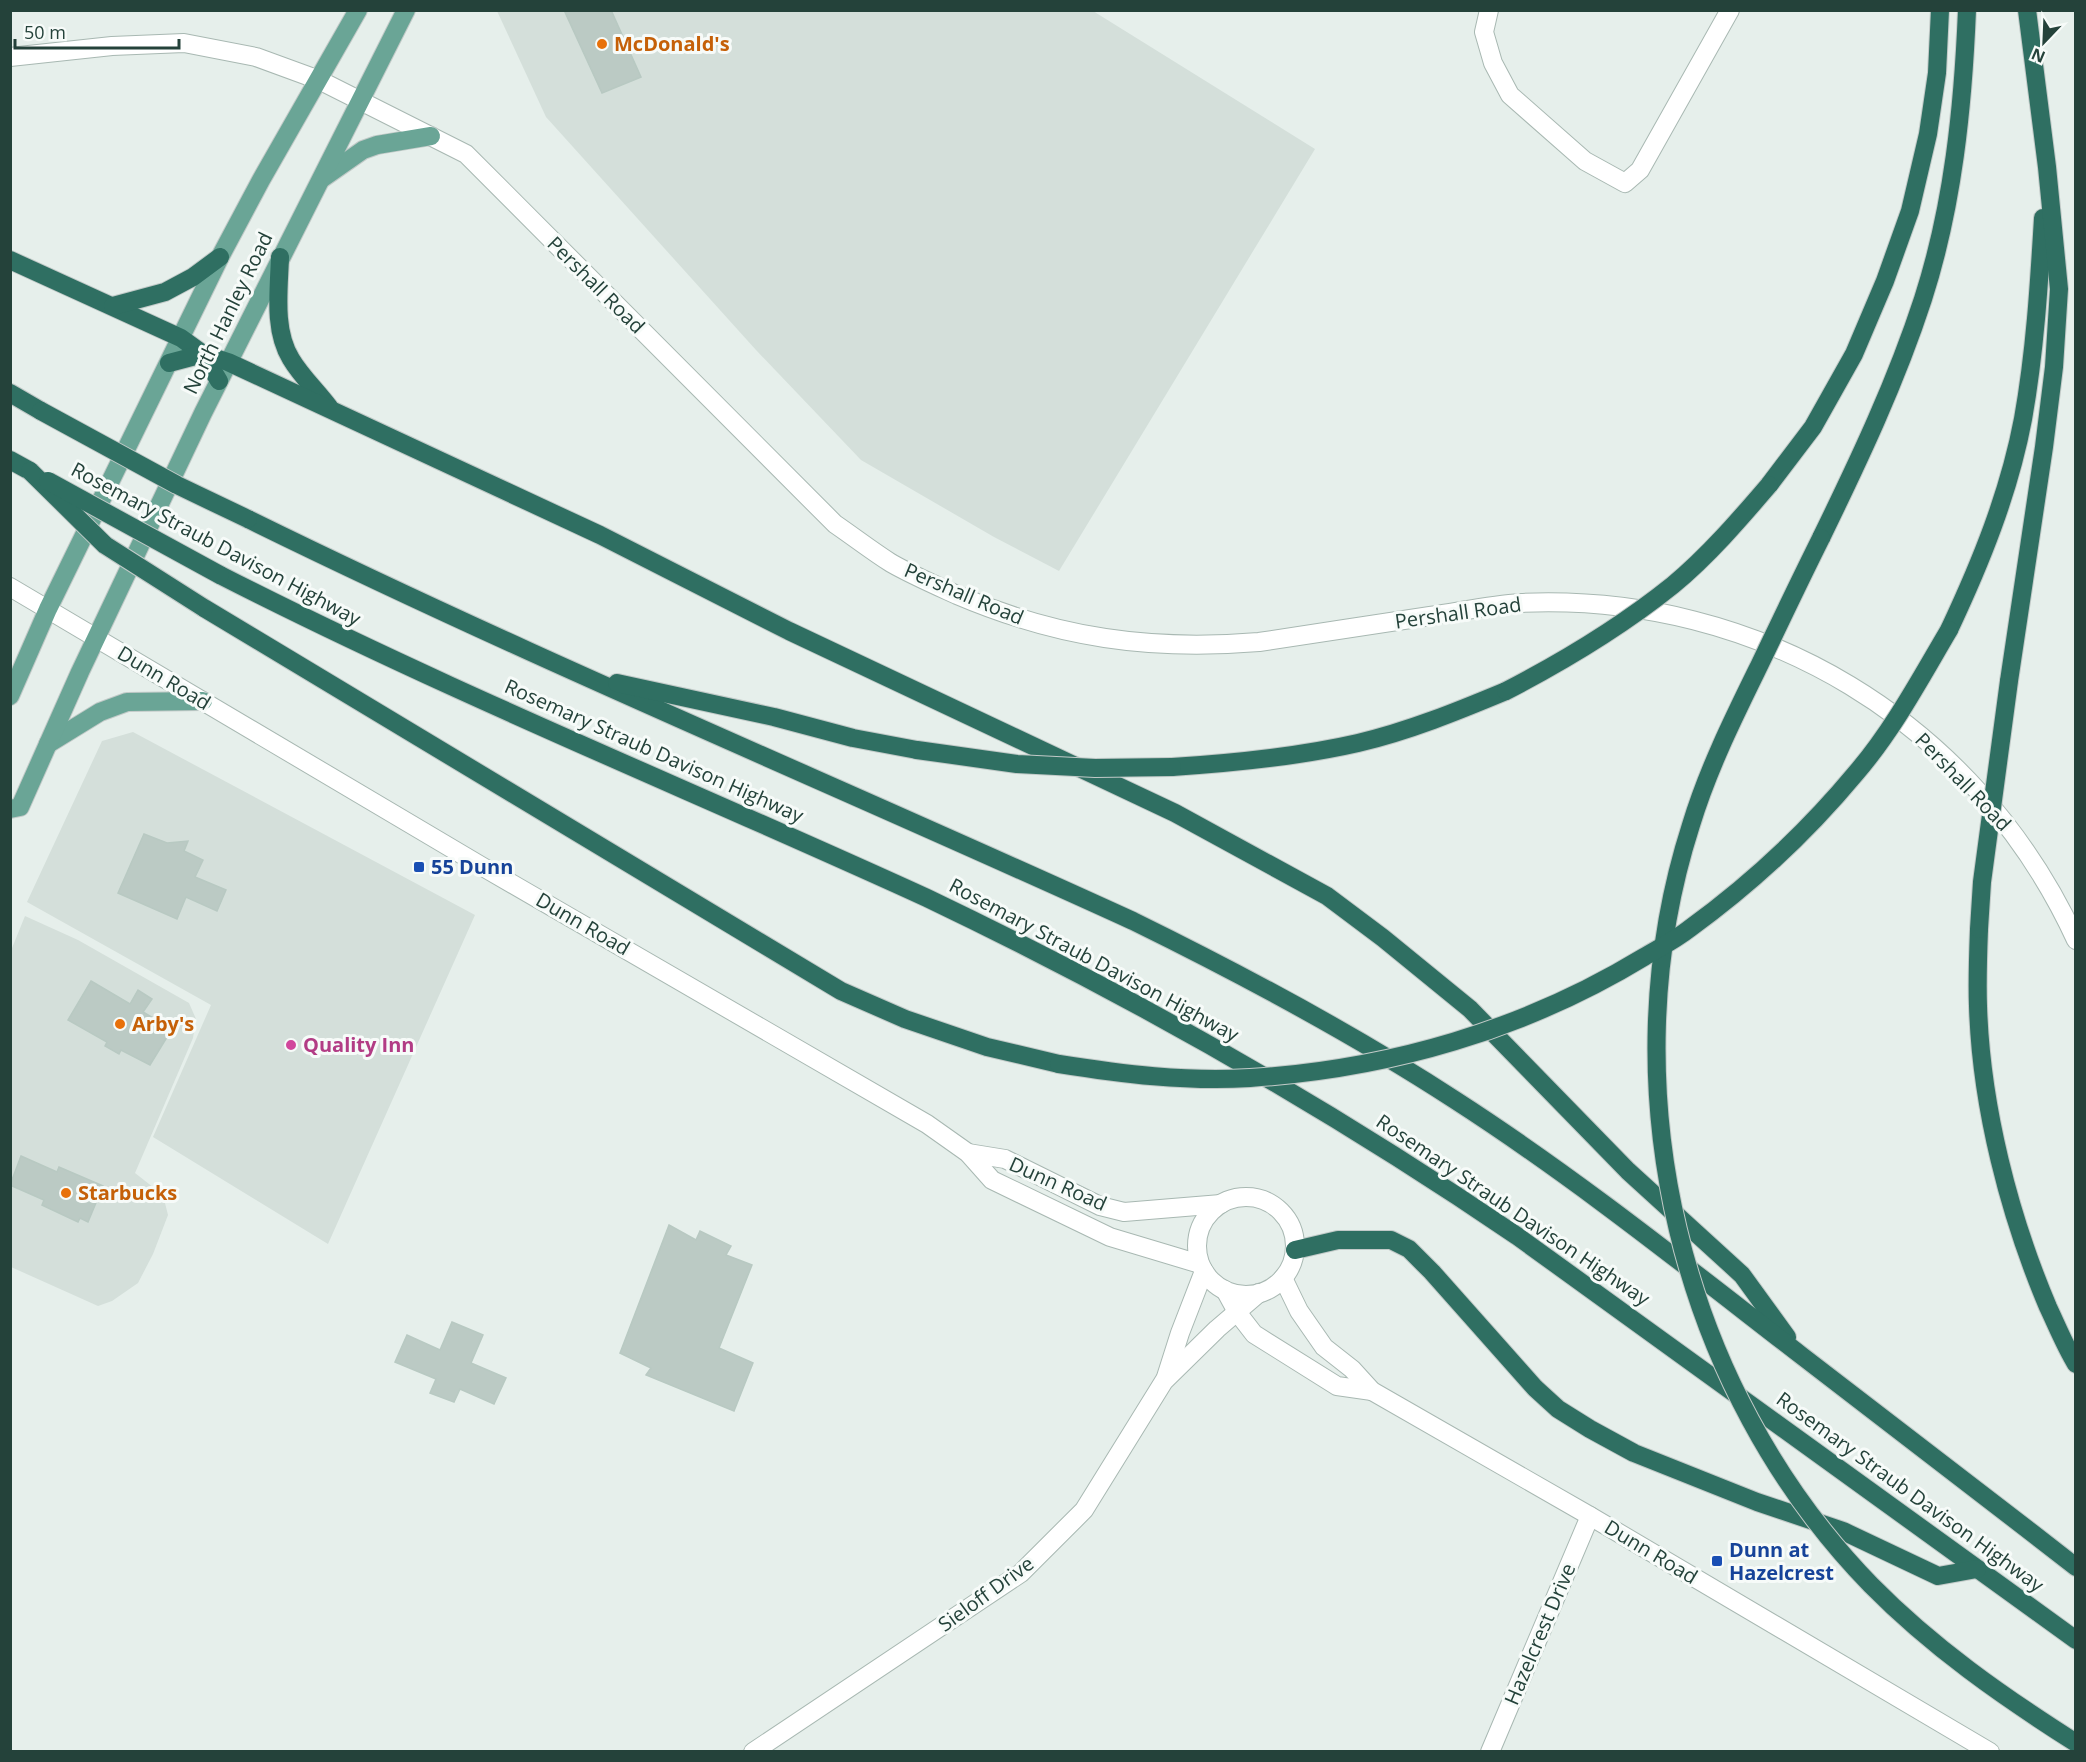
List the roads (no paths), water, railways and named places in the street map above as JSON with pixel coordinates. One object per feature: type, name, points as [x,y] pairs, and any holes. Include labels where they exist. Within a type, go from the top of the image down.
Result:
[{"type":"highway","points":[[581,675],[774,717],[853,738],[916,750],[1017,764],[1095,768],[1172,767],[1295,756],[1360,742],[1436,720],[1506,691],[1611,630],[1674,584],[1730,530],[1769,485],[1813,427],[1854,354],[1885,282],[1910,211],[1928,134],[1937,73],[1940,10]]},
{"type":"highway","points":[[1967,10],[1958,141],[1944,219],[1924,297],[1898,373],[1864,452],[1730,724],[1690,826],[1666,932],[1657,998],[1657,1067],[1662,1133],[1671,1201],[1686,1267],[1715,1347],[1737,1396],[1766,1446],[1816,1522],[1869,1583],[1918,1631],[2016,1705],[2076,1743]]},
{"type":"highway","points":[[2027,10],[2047,167],[2059,289],[2054,367],[1982,882],[1978,1006],[1982,1061],[2010,1203],[2036,1279],[2066,1348],[2076,1364]]},
{"type":"highway","points":[[30,471],[105,545],[204,608],[841,991],[905,1019],[987,1047],[1059,1064],[1170,1078],[1248,1078],[1326,1071],[1403,1056],[1478,1035],[1550,1007],[1619,972],[1688,930],[1748,883],[1805,830],[1857,771],[1904,707],[1949,630],[1977,570],[2003,496],[2023,420],[2035,341],[2047,167]]},
{"type":"highway","points":[[113,306],[165,292],[193,277],[220,257]]},
{"type":"highway","points":[[280,257],[281,332],[290,358],[332,410]]},
{"type":"highway","points":[[10,260],[181,338],[203,354],[228,362],[600,535],[789,631],[1175,813],[1327,896],[1470,1009],[1628,1171],[1743,1275],[1801,1355]]},
{"type":"highway","points":[[169,363],[203,354]]},
{"type":"highway","points":[[203,354],[219,381]]},
{"type":"highway","name":"Rosemary Straub Davison Highway","points":[[10,393],[177,485],[428,607],[1078,896],[1209,958],[1287,1000],[1357,1040],[1517,1141],[1646,1234],[2076,1567]]},
{"type":"highway","name":"Rosemary Straub Davison Highway","points":[[10,460],[220,575],[316,624],[423,674],[938,903],[1031,949],[1211,1045],[1322,1110],[1450,1190],[1517,1236],[2076,1640]]},
{"type":"highway","points":[[1295,1250],[1338,1240],[1371,1238],[1391,1240],[1409,1249],[1432,1272],[1534,1388],[1558,1409],[1590,1429],[1634,1453],[1757,1502],[1843,1531],[1938,1576],[1977,1569]]},
{"type":"main road","name":"North Hanley Road","points":[[10,696],[48,609],[220,257],[358,10]]},
{"type":"main road","name":"North Hanley Road","points":[[10,809],[20,807],[96,638],[228,362],[406,10]]},
{"type":"main road","points":[[319,181],[363,150],[377,145],[431,136]]},
{"type":"main road","points":[[48,744],[100,712],[127,702],[203,701]]},
{"type":"street","points":[[1489,10],[1484,32],[1493,63],[1510,95],[1584,161],[1625,183],[1640,170],[1730,10]]},
{"type":"street","name":"Pershall Road","points":[[10,57],[112,46],[183,43],[256,57],[319,81],[466,154],[835,524],[892,563],[941,588],[995,611],[1066,633],[1170,646],[1259,642],[1518,603],[1604,605],[1671,614],[1749,636],[1787,652],[1850,684],[1878,702],[1943,755],[2018,840],[2047,883],[2076,940]]},
{"type":"street","name":"Dunn Road","points":[[10,587],[483,867],[918,1119],[968,1153],[992,1180],[1110,1237],[1202,1268]]},
{"type":"street","name":"Dunn Road","points":[[968,1153],[1005,1159],[1100,1206],[1124,1212],[1221,1204]]},
{"type":"street","points":[[1235,1198],[1242,1198],[1265,1201],[1278,1209],[1294,1234],[1295,1250],[1289,1269],[1283,1278],[1272,1287],[1258,1293],[1244,1294],[1225,1290],[1215,1284],[1202,1268],[1197,1239],[1209,1214],[1221,1204],[1235,1198]]},
{"type":"street","name":"Sieloff Drive","points":[[753,1752],[1021,1573],[1084,1510],[1164,1382],[1202,1268]]},
{"type":"street","name":"Dunn Road","points":[[1283,1278],[1299,1311],[1324,1347],[1352,1369],[1372,1390],[1990,1752]]},
{"type":"street","name":"Dunn Road","points":[[1225,1290],[1237,1312],[1254,1334],[1337,1386],[1372,1390]]},
{"type":"street","name":"Sieloff Drive","points":[[1164,1382],[1258,1293]]},
{"type":"street","name":"Hazelcrest Drive","points":[[1490,1752],[1590,1516]]},
{"type":"place","name":"McDonald's","points":[[602,44]]},
{"type":"place","name":"55 Dunn","points":[[419,867]]},
{"type":"place","name":"Arby's","points":[[120,1024]]},
{"type":"place","name":"Quality Inn","points":[[291,1045]]},
{"type":"place","name":"Starbucks","points":[[66,1193]]},
{"type":"place","name":"Dunn at Hazelcrest","points":[[1717,1561]]}]
